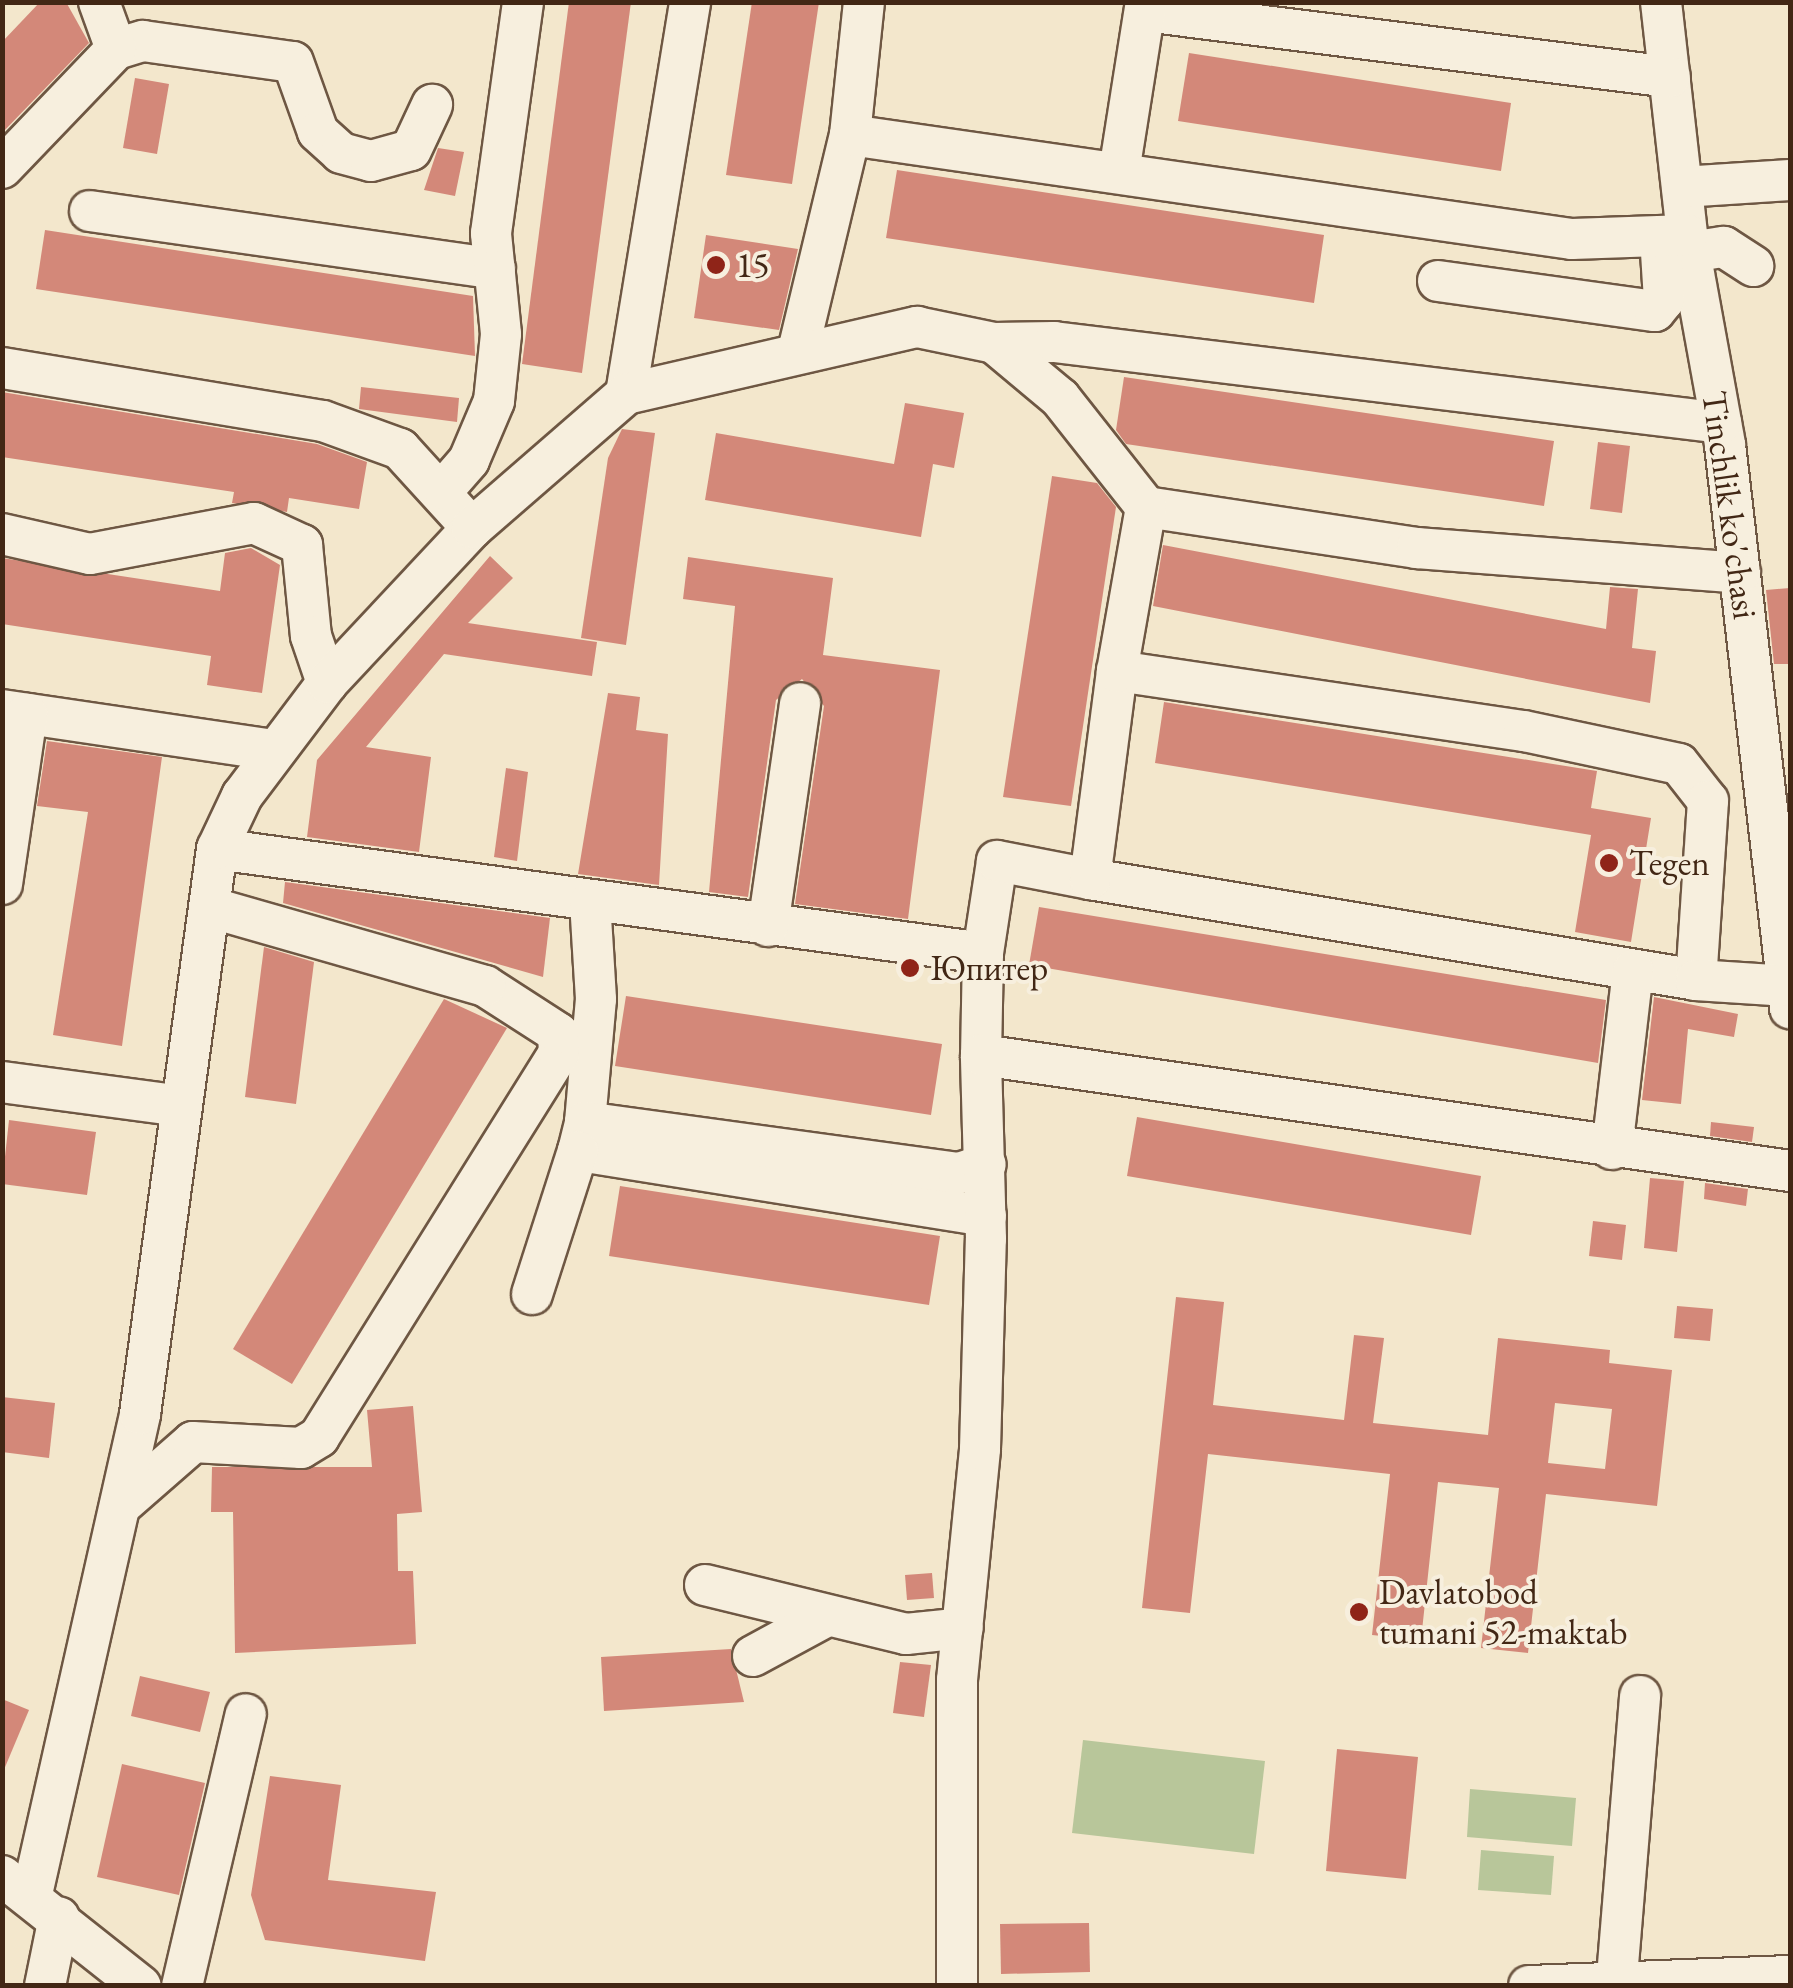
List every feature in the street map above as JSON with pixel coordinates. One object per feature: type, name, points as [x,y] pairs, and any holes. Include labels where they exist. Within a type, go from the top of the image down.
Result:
[{"type":"street","points":[[98,2],[116,49]]},
{"type":"street","points":[[444,489],[469,460],[494,401],[495,269],[491,233],[523,2]]},
{"type":"street","points":[[626,394],[690,2]]},
{"type":"street","points":[[798,350],[850,135],[864,2]]},
{"type":"street","name":"Tinchlik ko'chasi","points":[[1661,2],[1682,187],[1679,241],[1721,423],[1789,997]]},
{"type":"street","points":[[1119,172],[1145,7],[1670,77]]},
{"type":"street","points":[[2,168],[116,49],[142,42],[293,62],[318,132],[341,153],[371,161],[411,150],[432,104]]},
{"type":"street","points":[[850,135],[1572,238],[1679,241],[1724,247],[1753,266]]},
{"type":"street","points":[[1682,187],[1790,180]]},
{"type":"street","points":[[90,211],[495,269]]},
{"type":"street","points":[[1438,281],[1655,310],[1664,300],[1679,241]]},
{"type":"street","points":[[45,1986],[31,1896],[120,1506],[217,850],[274,750],[327,683],[472,528],[626,394],[798,350],[917,327],[994,342],[1054,342],[1721,423]]},
{"type":"street","points":[[994,342],[1060,398],[1146,508],[1418,548],[1740,574]]},
{"type":"street","points":[[2,368],[322,421],[400,448],[444,489],[472,528]]},
{"type":"street","points":[[1090,879],[1117,671],[1146,508]]},
{"type":"street","points":[[2,534],[90,554],[254,523],[302,545],[311,636],[327,683]]},
{"type":"street","points":[[1117,671],[1524,731],[1679,764],[1708,801],[1696,980]]},
{"type":"street","points":[[768,926],[800,703]]},
{"type":"street","points":[[2,884],[15,712],[274,750]]},
{"type":"street","points":[[217,850],[983,953]]},
{"type":"street","points":[[957,1986],[963,1628],[986,1216],[981,1055],[983,953],[998,861],[1789,997]]},
{"type":"street","points":[[532,1294],[582,1136],[596,999],[590,902]]},
{"type":"street","points":[[120,1506],[193,1442],[301,1448],[318,1437],[559,1053],[558,1033],[485,986],[210,907]]},
{"type":"street","points":[[1612,1150],[1633,970]]},
{"type":"street","points":[[981,1055],[1612,1150],[1790,1171]]},
{"type":"street","points":[[2,1082],[181,1106]]},
{"type":"street","points":[[582,1136],[959,1173],[986,1164]]},
{"type":"street","points":[[582,1136],[986,1216]]},
{"type":"street","points":[[705,1585],[823,1618],[906,1634],[963,1628]]},
{"type":"street","points":[[753,1656],[823,1618]]},
{"type":"street","points":[[1617,1978],[1640,1696]]},
{"type":"street","points":[[182,1986],[246,1714]]},
{"type":"street","points":[[31,1896],[141,1986]]},
{"type":"street","points":[[1530,1986],[1617,1978],[1790,1976]]},
{"type":"green space","points":[[1083,1740],[1265,1761],[1254,1854],[1072,1833]]},
{"type":"green space","points":[[1470,1789],[1576,1798],[1572,1846],[1467,1837]]},
{"type":"green space","points":[[1481,1850],[1554,1856],[1551,1895],[1478,1890]]},
{"type":"building","points":[[40,2],[66,2],[89,43],[2,133],[2,42]]},
{"type":"building","points":[[569,2],[631,2],[582,373],[522,364]]},
{"type":"building","points":[[752,2],[819,2],[792,184],[726,175]]},
{"type":"building","points":[[1189,53],[1511,103],[1501,171],[1178,121]]},
{"type":"building","points":[[135,78],[169,84],[157,154],[123,148]]},
{"type":"building","points":[[438,148],[464,152],[455,196],[424,190]]},
{"type":"building","points":[[897,170],[1324,235],[1314,303],[886,238]]},
{"type":"building","points":[[45,230],[473,296],[475,356],[36,289]]},
{"type":"building","points":[[706,235],[798,249],[779,330],[694,318]]},
{"type":"building","points":[[1124,377],[1554,441],[1544,506],[1126,444],[1116,430]]},
{"type":"building","points":[[361,387],[459,398],[457,422],[359,409]]},
{"type":"building","points":[[2,392],[317,444],[367,462],[359,509],[289,498],[287,512],[232,503],[234,492],[2,457]]},
{"type":"building","points":[[905,403],[964,413],[954,468],[933,464],[921,537],[705,500],[716,433],[894,464]]},
{"type":"building","points":[[622,429],[655,433],[626,645],[581,638],[608,458]]},
{"type":"building","points":[[1598,442],[1630,446],[1622,513],[1590,509]]},
{"type":"building","points":[[1052,476],[1097,483],[1116,507],[1071,806],[1003,797]]},
{"type":"building","points":[[1163,545],[1606,629],[1610,587],[1638,589],[1632,648],[1656,651],[1650,703],[1153,606]]},
{"type":"building","points":[[251,548],[280,565],[262,693],[207,685],[211,656],[2,624],[2,558],[220,591],[225,553]]},
{"type":"building","points":[[490,556],[513,578],[468,623],[597,642],[592,676],[444,654],[366,747],[431,757],[419,852],[307,837],[317,760]]},
{"type":"building","points":[[688,557],[833,578],[823,655],[940,670],[908,919],[795,904],[824,706],[802,679],[776,700],[748,897],[709,892],[735,606],[683,599]]},
{"type":"building","points":[[1790,588],[1790,664],[1774,664],[1766,590]]},
{"type":"building","points":[[608,693],[640,697],[636,730],[668,734],[659,885],[578,874]]},
{"type":"building","points":[[1164,702],[1597,771],[1591,808],[1651,818],[1631,942],[1575,932],[1591,835],[1155,763]]},
{"type":"building","points":[[47,741],[162,757],[122,1046],[53,1035],[88,812],[37,806]]},
{"type":"building","points":[[506,768],[528,772],[517,861],[494,857]]},
{"type":"building","points":[[285,882],[550,918],[543,977],[283,903]]},
{"type":"building","points":[[1039,907],[1606,1000],[1598,1063],[1029,965]]},
{"type":"building","points":[[264,947],[314,962],[296,1104],[245,1097]]},
{"type":"building","points":[[626,996],[942,1044],[931,1115],[615,1066]]},
{"type":"building","points":[[1654,997],[1738,1014],[1734,1037],[1688,1029],[1681,1104],[1642,1100]]},
{"type":"building","points":[[444,999],[507,1028],[292,1384],[233,1349]]},
{"type":"building","points":[[1137,1117],[1481,1176],[1471,1235],[1127,1176]]},
{"type":"building","points":[[9,1120],[96,1132],[87,1195],[2,1184]]},
{"type":"building","points":[[1711,1122],[1754,1127],[1752,1142],[1710,1136]]},
{"type":"building","points":[[1650,1178],[1684,1181],[1677,1252],[1644,1248]]},
{"type":"building","points":[[1705,1183],[1748,1189],[1746,1206],[1704,1199]]},
{"type":"building","points":[[620,1186],[940,1236],[929,1305],[609,1256]]},
{"type":"building","points":[[1593,1221],[1626,1225],[1622,1260],[1589,1256]]},
{"type":"building","points":[[1176,1297],[1224,1302],[1213,1405],[1344,1420],[1354,1335],[1384,1338],[1373,1423],[1488,1435],[1498,1338],[1610,1350],[1609,1363],[1672,1370],[1657,1506],[1546,1494],[1528,1653],[1481,1648],[1499,1488],[1438,1482],[1421,1640],[1372,1635],[1390,1474],[1208,1454],[1190,1613],[1142,1608]],"holes":[[[1555,1403],[1612,1409],[1605,1469],[1548,1463]]]},
{"type":"building","points":[[1677,1306],[1713,1309],[1710,1341],[1674,1338]]},
{"type":"building","points":[[2,1397],[55,1403],[49,1458],[2,1452]]},
{"type":"building","points":[[413,1406],[422,1512],[397,1514],[398,1571],[413,1571],[416,1644],[235,1653],[233,1512],[211,1512],[212,1467],[372,1467],[367,1410]]},
{"type":"building","points":[[932,1573],[934,1598],[907,1600],[905,1575]]},
{"type":"building","points":[[731,1649],[744,1702],[604,1711],[601,1657]]},
{"type":"building","points":[[900,1662],[931,1665],[924,1717],[893,1713]]},
{"type":"building","points":[[140,1676],[210,1692],[200,1732],[131,1716]]},
{"type":"building","points":[[2,1699],[29,1710],[3,1772],[2,1772]]},
{"type":"building","points":[[1337,1749],[1418,1757],[1406,1879],[1326,1871]]},
{"type":"building","points":[[122,1764],[205,1783],[179,1895],[97,1877]]},
{"type":"building","points":[[270,1776],[341,1785],[328,1880],[436,1892],[425,1961],[265,1940],[251,1895]]},
{"type":"building","points":[[1089,1923],[1090,1972],[1001,1974],[1000,1924]]},
{"type":"place","name":"15","points":[[716,265]]},
{"type":"place","name":"Tegen","points":[[1609,863]]},
{"type":"place","name":"Юпитер","points":[[910,968]]},
{"type":"place","name":"Davlatobod tumani 52-maktab","points":[[1359,1612]]}]
